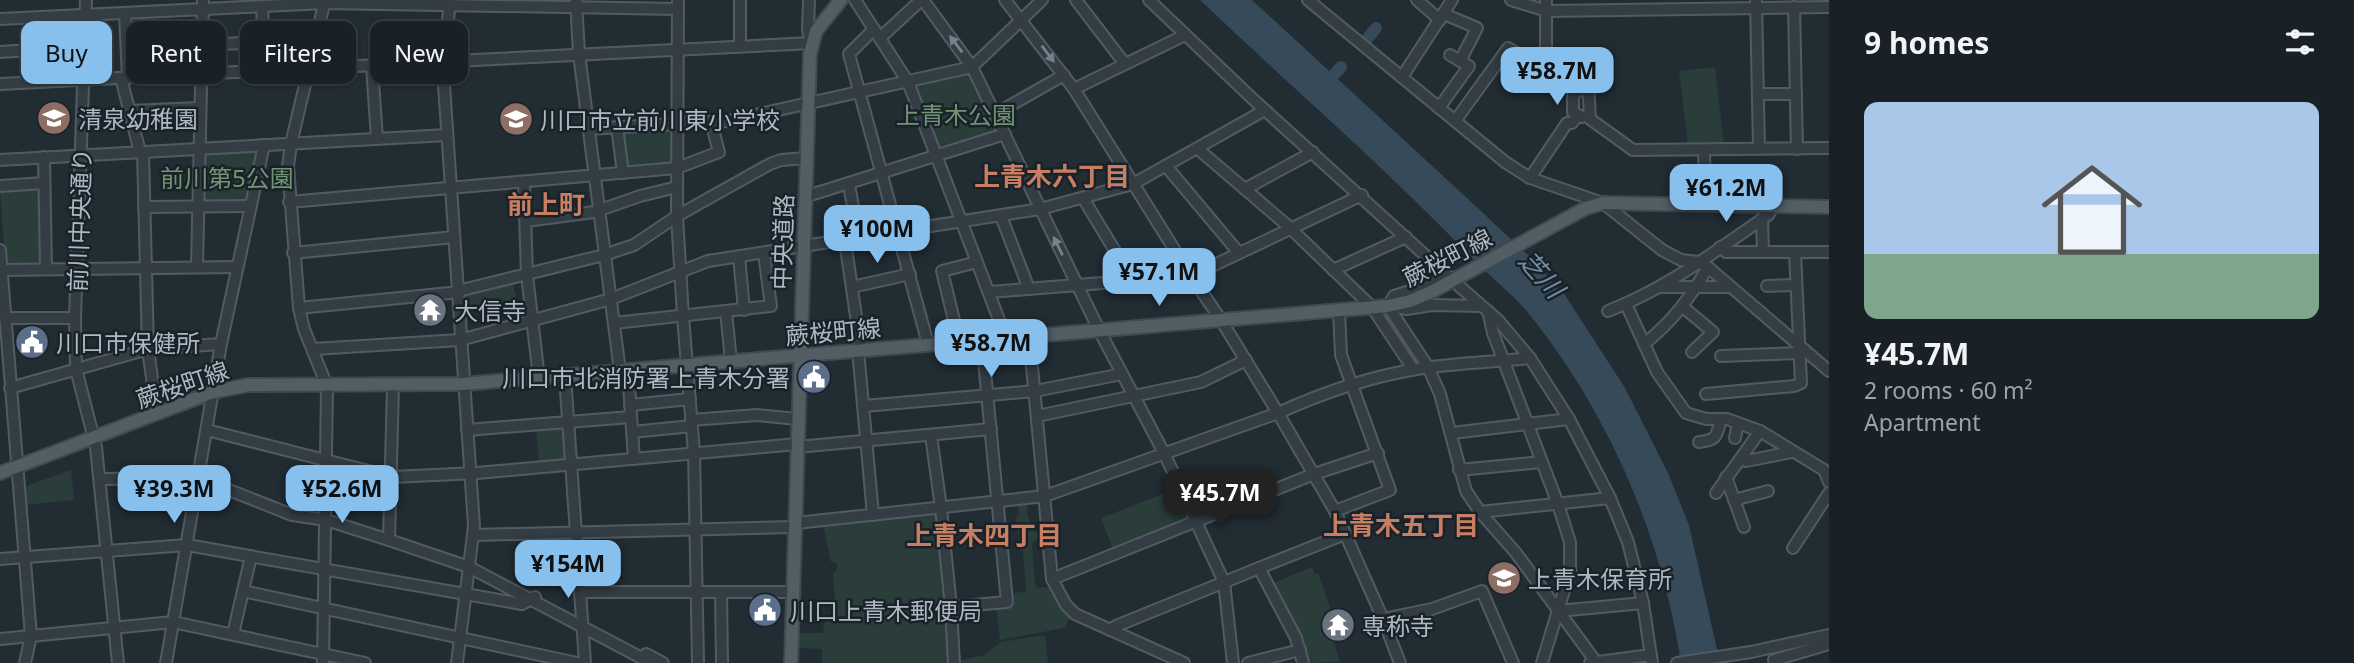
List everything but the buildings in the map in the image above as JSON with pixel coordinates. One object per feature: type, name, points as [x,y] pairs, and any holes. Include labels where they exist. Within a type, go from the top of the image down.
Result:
[{"type":"main road","points":[[813,40],[820,25],[841,0]]},
{"type":"main road","name":"中央道路","points":[[791,663],[807,105],[813,40]]},
{"type":"main road","name":"蕨桜町線","points":[[0,473],[213,392],[248,385],[463,384],[1394,305],[1433,291],[1580,212],[1603,203],[1829,207]]},
{"type":"street","name":"前川中央通り","points":[[86,0],[86,21]]},
{"type":"street","points":[[740,0],[740,47]]},
{"type":"street","points":[[808,0],[808,30],[813,40]]},
{"type":"street","points":[[855,0],[908,82],[1006,338]]},
{"type":"street","points":[[928,344],[849,54],[922,0],[972,67],[1099,330],[1164,453],[1196,521],[1224,582],[1233,663]]},
{"type":"street","points":[[1006,0],[1074,89],[1278,413],[1335,511],[1400,663]]},
{"type":"street","points":[[588,129],[728,121],[972,67],[1042,0]]},
{"type":"street","points":[[1076,0],[1125,64]]},
{"type":"street","points":[[1149,0],[1265,110],[1362,195],[1446,274],[1394,296],[1394,305],[1440,394],[1466,491],[1480,512],[1516,553],[1596,662]]},
{"type":"street","points":[[1417,0],[1442,17],[1478,28],[1455,58],[1469,66],[1439,108]]},
{"type":"street","points":[[1402,77],[1453,1],[1451,0]]},
{"type":"street","points":[[1511,0],[1546,5],[1756,4],[1829,7]]},
{"type":"street","points":[[320,21],[325,1]]},
{"type":"street","points":[[0,19],[125,13],[202,5],[262,6],[325,1],[678,5],[677,216],[682,316],[694,453],[698,663]]},
{"type":"street","points":[[1312,1],[1505,162],[1530,178],[1603,203],[1662,250],[1681,260],[1703,265],[1772,322],[1798,349],[1829,371]]},
{"type":"street","points":[[448,21],[450,3]]},
{"type":"street","points":[[577,4],[579,54],[598,210],[614,323],[630,405],[634,459]]},
{"type":"street","points":[[1756,4],[1759,149]]},
{"type":"street","points":[[1546,5],[1546,54],[1588,80],[1590,119]]},
{"type":"street","points":[[262,6],[262,21]]},
{"type":"street","points":[[1794,7],[1797,149]]},
{"type":"street","points":[[125,13],[126,31]]},
{"type":"street","points":[[1074,89],[1185,35]]},
{"type":"street","points":[[468,61],[740,47],[813,40]]},
{"type":"street","points":[[1455,121],[1508,48],[1537,65]]},
{"type":"street","points":[[0,52],[21,51]]},
{"type":"street","points":[[126,59],[124,78],[129,111],[141,152],[148,349],[157,414]]},
{"type":"street","points":[[995,114],[1064,75]]},
{"type":"street","points":[[112,79],[124,78]]},
{"type":"street","points":[[0,84],[21,83]]},
{"type":"street","name":"前川中央通り","points":[[84,84],[75,318],[76,369],[94,438],[100,479],[118,663]]},
{"type":"street","points":[[197,267],[200,84]]},
{"type":"street","points":[[305,84],[291,144],[288,166],[289,202],[299,308],[327,386],[323,659]]},
{"type":"street","points":[[373,84],[377,139]]},
{"type":"street","points":[[444,84],[474,535],[457,663]]},
{"type":"street","points":[[1590,86],[1573,94],[1573,111],[1590,119],[1633,150],[1829,148]]},
{"type":"street","points":[[1758,94],[1796,94]]},
{"type":"street","points":[[129,111],[200,108]]},
{"type":"street","points":[[313,349],[460,340],[611,299],[709,261],[1040,209],[1133,184],[1265,110]]},
{"type":"street","points":[[1530,178],[1567,123],[1572,123],[1578,115]]},
{"type":"street","points":[[289,202],[677,168],[719,152],[711,122]]},
{"type":"street","points":[[617,127],[624,173]]},
{"type":"street","points":[[804,197],[1005,134]]},
{"type":"street","points":[[0,160],[447,135]]},
{"type":"street","points":[[166,663],[221,344],[264,145]]},
{"type":"street","points":[[1198,149],[1290,228],[1372,307],[1413,369]]},
{"type":"street","points":[[1704,150],[1705,203]]},
{"type":"street","points":[[1245,189],[1313,152]]},
{"type":"street","points":[[44,157],[46,268]]},
{"type":"street","points":[[299,308],[457,291],[604,255],[634,245],[677,216],[770,164],[781,160],[806,158]]},
{"type":"street","points":[[1166,166],[1239,253]]},
{"type":"street","points":[[0,186],[44,183]]},
{"type":"street","points":[[524,183],[527,275],[539,378]]},
{"type":"street","points":[[849,185],[859,239]]},
{"type":"street","points":[[526,221],[598,210],[677,187]]},
{"type":"street","points":[[989,292],[1191,275],[1362,195]]},
{"type":"street","points":[[1083,198],[1132,279]]},
{"type":"street","points":[[1608,311],[1703,265],[1720,247],[1762,219],[1774,205]]},
{"type":"street","points":[[144,206],[251,206]]},
{"type":"street","points":[[1001,216],[1029,289]]},
{"type":"street","points":[[1762,219],[1763,252]]},
{"type":"street","points":[[293,253],[454,237]]},
{"type":"street","points":[[1333,270],[1406,237]]},
{"type":"street","points":[[845,241],[860,350],[873,515]]},
{"type":"street","points":[[1720,247],[1726,251],[1829,252]]},
{"type":"street","points":[[0,250],[31,636],[25,663]]},
{"type":"street","points":[[1706,394],[1794,386],[1801,383],[1795,252]]},
{"type":"street","points":[[614,323],[771,306],[764,253]]},
{"type":"street","points":[[739,256],[744,310]]},
{"type":"street","points":[[958,341],[942,271],[977,262]]},
{"type":"street","points":[[1644,344],[1664,328],[1683,307],[1697,287],[1703,265]]},
{"type":"street","points":[[2,270],[237,267]]},
{"type":"street","points":[[852,286],[910,274]]},
{"type":"street","points":[[1767,286],[1796,285]]},
{"type":"street","points":[[1459,286],[1530,358],[1569,419],[1610,498],[1628,542],[1643,603],[1652,659],[1590,663]]},
{"type":"street","points":[[1657,287],[1731,287]]},
{"type":"street","points":[[1626,304],[1657,372],[1686,412],[1706,419],[1738,423],[1760,431],[1824,470],[1829,480]]},
{"type":"street","points":[[1394,305],[1407,309],[1432,305],[1484,309]]},
{"type":"street","points":[[1683,307],[1713,332],[1692,352]]},
{"type":"street","points":[[1484,309],[1558,503],[1570,542],[1570,571],[1542,663]]},
{"type":"street","points":[[1335,511],[1390,490],[1341,355],[1339,310]]},
{"type":"street","points":[[726,311],[731,361]]},
{"type":"street","points":[[5,318],[75,318]]},
{"type":"street","points":[[1772,322],[1798,319]]},
{"type":"street","points":[[1029,335],[1052,579],[1066,605],[1075,614],[1184,663]]},
{"type":"street","points":[[951,607],[1007,602],[982,340]]},
{"type":"street","points":[[10,388],[148,349],[221,344]]},
{"type":"street","points":[[1721,356],[1798,349]]},
{"type":"street","points":[[474,535],[795,525],[1045,496],[1278,413],[1315,396],[1352,385],[1413,369],[1530,358]]},
{"type":"street","points":[[1037,416],[1201,382],[1246,360]]},
{"type":"street","points":[[864,406],[1035,391],[1122,374]]},
{"type":"street","points":[[565,376],[585,663]]},
{"type":"street","points":[[389,540],[393,386]]},
{"type":"street","points":[[630,405],[690,399]]},
{"type":"street","points":[[632,432],[757,415],[797,419]]},
{"type":"street","points":[[467,430],[631,417]]},
{"type":"street","points":[[1452,433],[1569,419]]},
{"type":"street","points":[[1699,442],[1716,437],[1721,419]]},
{"type":"street","points":[[1735,438],[1738,423]]},
{"type":"street","points":[[207,430],[392,477],[470,471],[477,473],[991,429]]},
{"type":"street","points":[[1716,493],[1760,431]]},
{"type":"street","points":[[931,435],[951,607],[954,663]]},
{"type":"street","points":[[1740,459],[1746,461],[1792,452]]},
{"type":"street","points":[[1052,579],[1314,474],[1378,453]]},
{"type":"street","points":[[1459,470],[1541,461]]},
{"type":"street","points":[[1726,477],[1744,527]]},
{"type":"street","points":[[100,479],[198,478],[292,515],[326,520],[469,567],[480,566],[663,663]]},
{"type":"street","points":[[1734,500],[1768,491]]},
{"type":"street","points":[[1793,548],[1829,493]]},
{"type":"street","points":[[1480,512],[1610,498]]},
{"type":"street","points":[[1110,631],[1116,626],[1345,534]]},
{"type":"street","points":[[0,559],[187,545],[522,604],[535,597]]},
{"type":"street","points":[[233,635],[251,556]]},
{"type":"street","points":[[1259,568],[1296,638],[1303,663]]},
{"type":"street","points":[[243,591],[577,663]]},
{"type":"street","points":[[1383,619],[1432,609],[1482,591],[1513,663]]},
{"type":"street","points":[[580,592],[792,592]]},
{"type":"street","points":[[721,592],[722,663]]},
{"type":"street","points":[[1558,611],[1643,603]]},
{"type":"street","points":[[0,639],[173,622],[323,659],[365,663]]},
{"type":"street","points":[[582,622],[651,663]]},
{"type":"street","points":[[1677,663],[1751,652],[1829,635]]},
{"type":"street","points":[[1774,662],[1829,644]]},
{"type":"street","points":[[1248,663],[1300,650]]},
{"type":"green space","points":[[1715,67],[1724,145],[1688,145],[1679,71]]},
{"type":"green space","name":"上青木公園","points":[[969,73],[997,131],[943,151],[938,149],[915,87],[918,83]]},
{"type":"green space","points":[[674,128],[674,164],[627,170],[621,130]]},
{"type":"green space","name":"前川第5公園","points":[[256,149],[259,153],[250,200],[246,203],[203,203],[203,152]]},
{"type":"green space","points":[[40,185],[42,262],[39,265],[8,265],[5,263],[0,188]]},
{"type":"green space","points":[[512,281],[518,303],[496,308],[497,315],[482,318],[479,307],[463,310],[461,298],[465,294]]},
{"type":"green space","points":[[560,425],[565,428],[567,456],[564,460],[539,462],[536,427]]},
{"type":"green space","points":[[71,470],[74,500],[25,505],[23,487]]},
{"type":"green space","points":[[1175,489],[1187,521],[1113,550],[1101,518]]},
{"type":"green space","points":[[1027,503],[1028,517],[1039,536],[1032,544],[1035,585],[1038,588],[1052,586],[1053,593],[1072,616],[1064,628],[1000,640],[996,606],[1010,594],[1026,591],[1023,551],[1020,549],[1016,517],[1019,516],[1017,504]]},
{"type":"green space","points":[[934,513],[939,516],[952,663],[822,663],[822,649],[797,648],[797,633],[823,633],[824,623],[836,616],[833,574],[837,570],[837,563],[831,562],[823,524]]},
{"type":"green space","points":[[1312,567],[1315,574],[1318,573],[1331,610],[1324,612],[1340,662],[1306,663],[1271,584]]},
{"type":"green space","points":[[1045,635],[1048,663],[957,663],[984,655],[1001,642]]},
{"type":"water","name":"芝川","points":[[1200,0],[1252,0],[1528,255],[1565,295],[1625,388],[1668,473],[1689,525],[1720,663],[1681,663],[1660,569],[1628,478],[1584,393],[1529,314],[1406,192]]},
{"type":"waterway","points":[[1367,39],[1376,28]]},
{"type":"waterway","points":[[1323,87],[1341,67]]},
{"type":"place","name":"清泉幼稚園","points":[[54,118]]},
{"type":"place","name":"川口市立前川東小学校","points":[[516,119]]},
{"type":"place","name":"大信寺","points":[[430,310]]},
{"type":"place","name":"川口市保健所","points":[[32,342]]},
{"type":"place","name":"川口市北消防署上青木分署","points":[[814,377]]},
{"type":"place","name":"上青木保育所","points":[[1504,578]]},
{"type":"place","name":"川口上青木郵便局","points":[[765,610]]},
{"type":"place","name":"専称寺","points":[[1338,625]]},
{"type":"district","name":"上青木六丁目","points":[[1052,176]]},
{"type":"district","name":"前上町","points":[[546,204]]},
{"type":"district","name":"上青木五丁目","points":[[1401,525]]},
{"type":"district","name":"上青木四丁目","points":[[984,535]]}]
